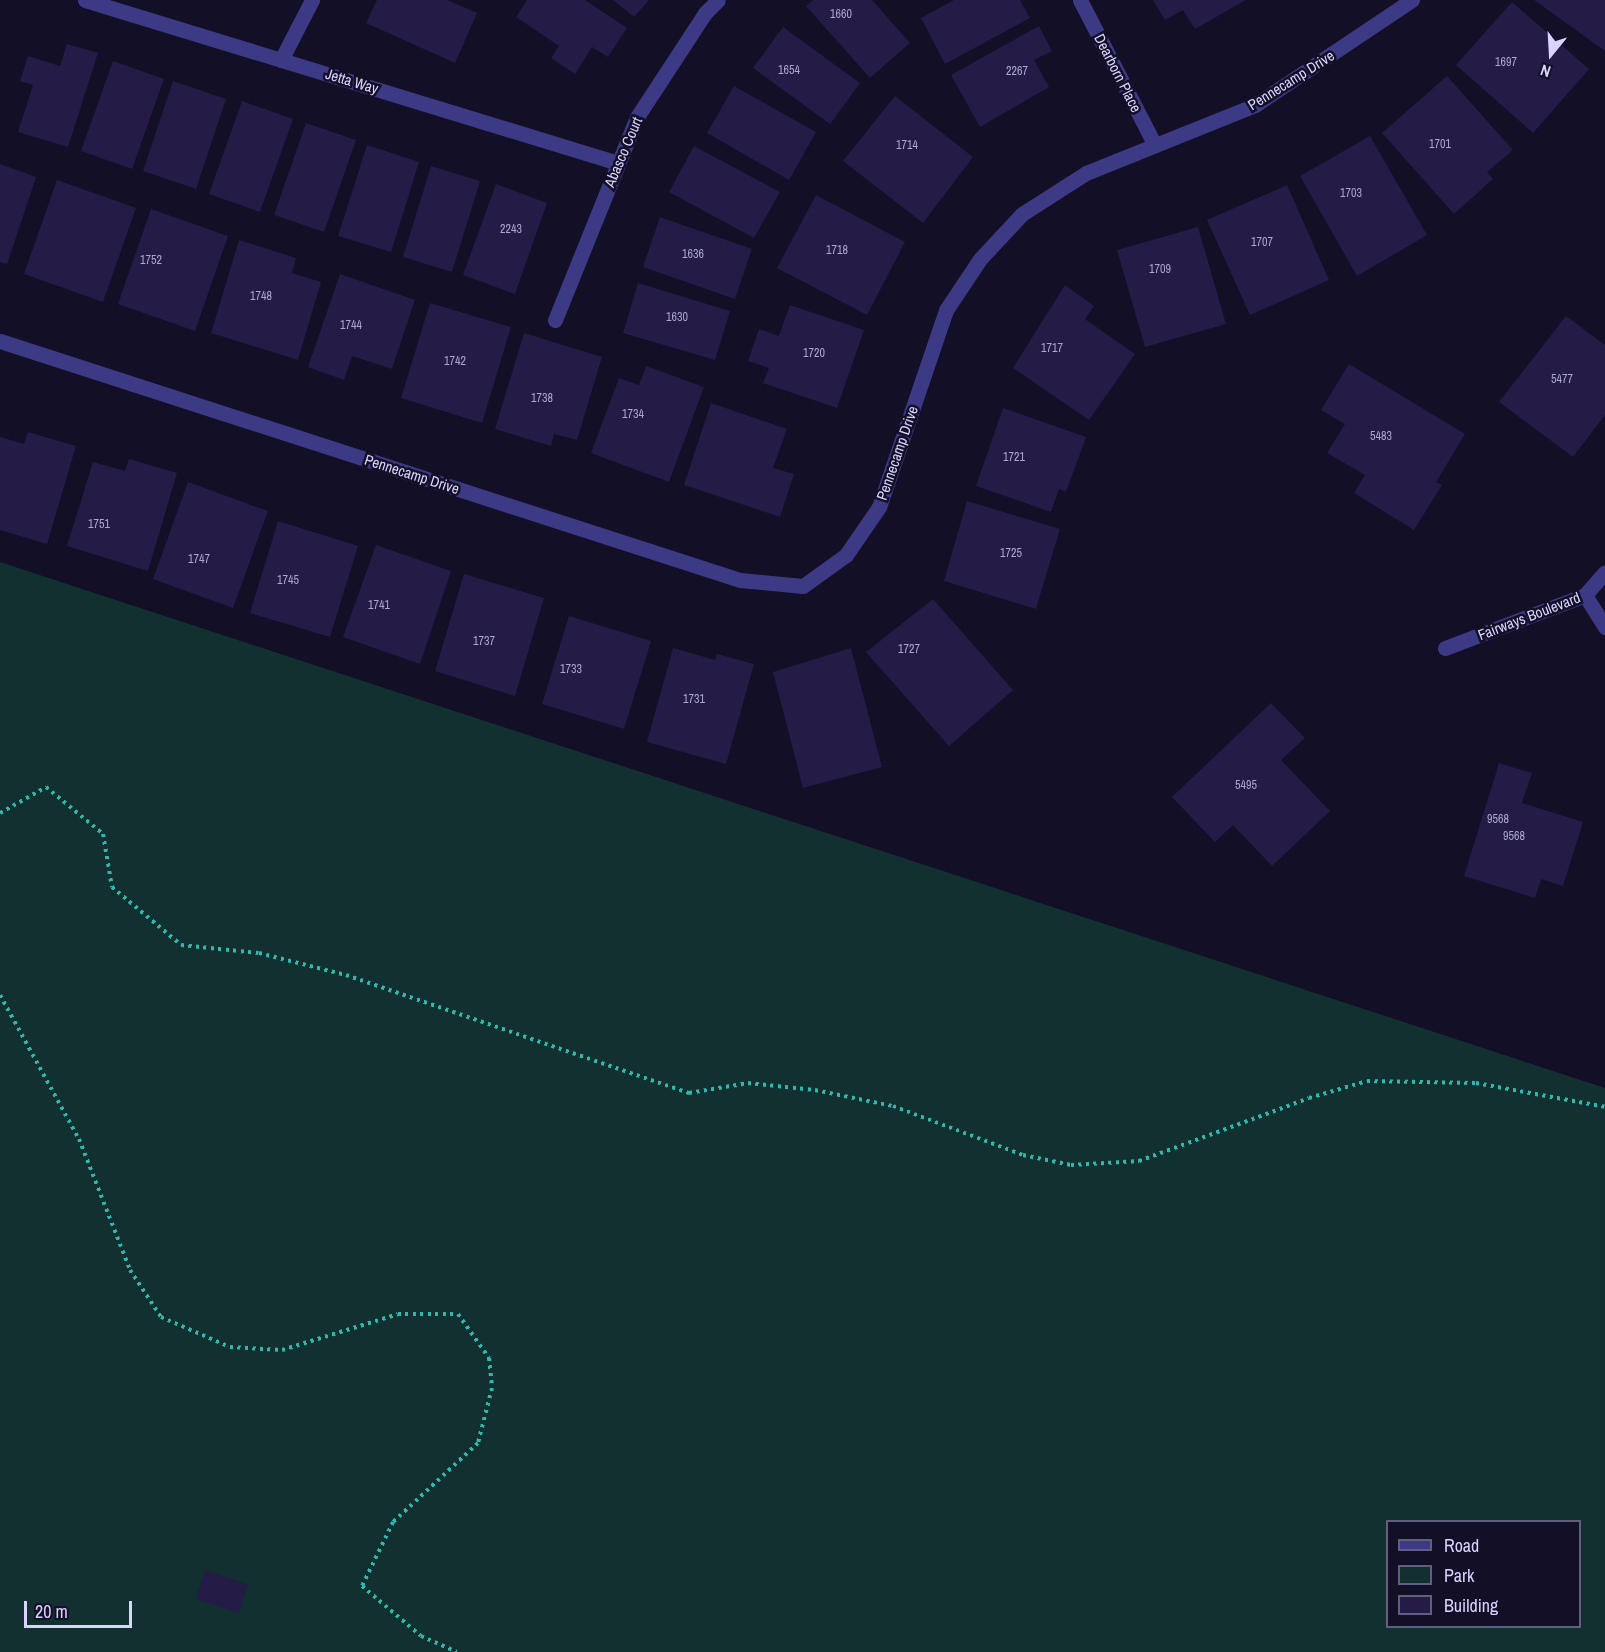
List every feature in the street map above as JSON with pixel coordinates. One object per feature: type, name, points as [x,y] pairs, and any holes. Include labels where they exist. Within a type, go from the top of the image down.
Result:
[{"type":"street","name":"Jetta Way","points":[[85,0],[618,163]]},
{"type":"street","points":[[281,60],[312,0]]},
{"type":"street","name":"Abasco Court","points":[[555,320],[637,117],[705,13],[718,0]]},
{"type":"street","name":"Dearborn Place","points":[[1080,0],[1155,145]]},
{"type":"street","name":"Pennecamp Drive","points":[[0,341],[740,580],[803,586],[846,555],[879,507],[946,310],[980,259],[1022,214],[1086,173],[1255,105],[1412,0]]},
{"type":"street","name":"Fairways Boulevard","points":[[1445,648],[1585,596],[1605,572]]},
{"type":"street","points":[[1585,596],[1605,627]]},
{"type":"path","points":[[0,813],[46,787],[104,834],[112,887],[182,945],[259,953],[346,975],[689,1093],[748,1083],[815,1090],[893,1106],[1023,1155],[1071,1165],[1139,1161],[1309,1098],[1367,1081],[1476,1083],[1605,1107]]},
{"type":"path","points":[[0,995],[79,1139],[130,1269],[161,1317],[230,1347],[282,1350],[398,1314],[458,1314],[489,1358],[492,1388],[478,1443],[393,1522],[362,1586],[421,1636],[457,1652]]},
{"type":"green space","points":[[0,562],[1605,1088],[1605,1652],[0,1652]]},
{"type":"building","points":[[377,0],[447,0],[477,13],[455,63],[366,23]]},
{"type":"building","points":[[527,0],[585,0],[627,28],[608,57],[592,47],[575,74],[551,58],[559,46],[516,17]]},
{"type":"building","points":[[613,0],[649,0],[634,17]]},
{"type":"building","points":[[813,0],[872,0],[910,43],[870,78],[806,6]]},
{"type":"building","points":[[954,0],[1020,0],[1030,18],[945,64],[921,18]]},
{"type":"building","points":[[1153,0],[1246,0],[1195,29],[1183,10],[1165,20]]},
{"type":"building","points":[[1534,0],[1605,0],[1605,51]]},
{"type":"building","points":[[1512,2],[1589,69],[1533,133],[1456,65]]},
{"type":"building","points":[[1039,26],[1052,51],[1034,60],[1049,87],[980,127],[951,75]]},
{"type":"building","points":[[783,27],[860,83],[830,124],[753,68]]},
{"type":"building","points":[[67,44],[98,53],[68,147],[18,132],[33,85],[20,81],[28,56],[60,66]]},
{"type":"building","points":[[113,61],[164,79],[132,169],[81,151]]},
{"type":"building","points":[[1447,76],[1513,150],[1487,172],[1493,179],[1454,214],[1382,133]]},
{"type":"building","points":[[173,81],[226,99],[196,189],[143,171]]},
{"type":"building","points":[[734,86],[816,132],[789,180],[707,133]]},
{"type":"building","points":[[895,96],[973,157],[923,223],[843,161]]},
{"type":"building","points":[[242,101],[293,119],[260,212],[209,194]]},
{"type":"building","points":[[306,123],[356,140],[324,232],[274,215]]},
{"type":"building","points":[[1370,136],[1427,235],[1357,276],[1300,176]]},
{"type":"building","points":[[367,145],[419,162],[391,252],[338,236]]},
{"type":"building","points":[[694,146],[780,192],[754,238],[669,192]]},
{"type":"building","points":[[0,164],[36,177],[7,264],[0,262]]},
{"type":"building","points":[[431,166],[480,181],[452,272],[403,257]]},
{"type":"building","points":[[57,180],[136,208],[103,302],[24,274]]},
{"type":"building","points":[[496,184],[547,203],[515,294],[463,275]]},
{"type":"building","points":[[1287,185],[1329,280],[1250,315],[1207,220]]},
{"type":"building","points":[[816,195],[905,242],[867,315],[777,268]]},
{"type":"building","points":[[151,209],[228,236],[195,331],[118,304]]},
{"type":"building","points":[[660,217],[752,249],[735,299],[643,267]]},
{"type":"building","points":[[1198,227],[1226,324],[1145,347],[1117,250]]},
{"type":"building","points":[[239,240],[296,258],[292,273],[321,282],[298,360],[211,333]]},
{"type":"building","points":[[340,274],[415,300],[392,369],[352,356],[344,380],[308,367]]},
{"type":"building","points":[[638,283],[730,311],[715,360],[623,333]]},
{"type":"building","points":[[1065,285],[1094,306],[1085,319],[1135,354],[1089,420],[1013,368]]},
{"type":"building","points":[[430,303],[511,327],[482,423],[401,398]]},
{"type":"building","points":[[790,305],[864,330],[837,408],[763,383],[769,368],[748,361],[759,329],[779,336]]},
{"type":"building","points":[[1566,316],[1605,345],[1605,415],[1573,457],[1499,402]]},
{"type":"building","points":[[524,333],[602,357],[577,440],[554,434],[551,446],[495,429]]},
{"type":"building","points":[[1349,364],[1465,434],[1436,482],[1442,485],[1414,530],[1354,493],[1365,475],[1327,453],[1345,424],[1321,410]]},
{"type":"building","points":[[646,366],[704,387],[669,482],[591,453],[619,378],[639,385]]},
{"type":"building","points":[[711,403],[787,429],[773,468],[794,474],[780,517],[684,485]]},
{"type":"building","points":[[1003,408],[1086,437],[1066,492],[1059,489],[1051,512],[976,486]]},
{"type":"building","points":[[28,432],[76,446],[47,544],[0,530],[0,437],[24,444]]},
{"type":"building","points":[[129,459],[177,473],[148,571],[67,546],[93,462],[125,471]]},
{"type":"building","points":[[188,482],[268,511],[233,608],[153,579]]},
{"type":"building","points":[[967,501],[1060,529],[1036,609],[944,581]]},
{"type":"building","points":[[278,521],[358,546],[330,637],[250,613]]},
{"type":"building","points":[[376,545],[451,571],[420,664],[343,637]]},
{"type":"building","points":[[464,574],[544,598],[515,696],[435,671]]},
{"type":"building","points":[[933,599],[1013,690],[949,746],[866,652]]},
{"type":"building","points":[[569,616],[651,641],[624,729],[542,704]]},
{"type":"building","points":[[673,648],[715,660],[717,654],[754,664],[726,764],[647,742]]},
{"type":"building","points":[[851,648],[882,767],[803,788],[773,672]]},
{"type":"building","points":[[1271,703],[1305,738],[1281,760],[1330,811],[1272,866],[1233,825],[1215,842],[1172,797]]},
{"type":"building","points":[[1499,763],[1532,773],[1522,803],[1583,822],[1563,886],[1541,879],[1535,898],[1464,876]]},
{"type":"building","points":[[205,1570],[248,1584],[239,1613],[196,1599]]}]
